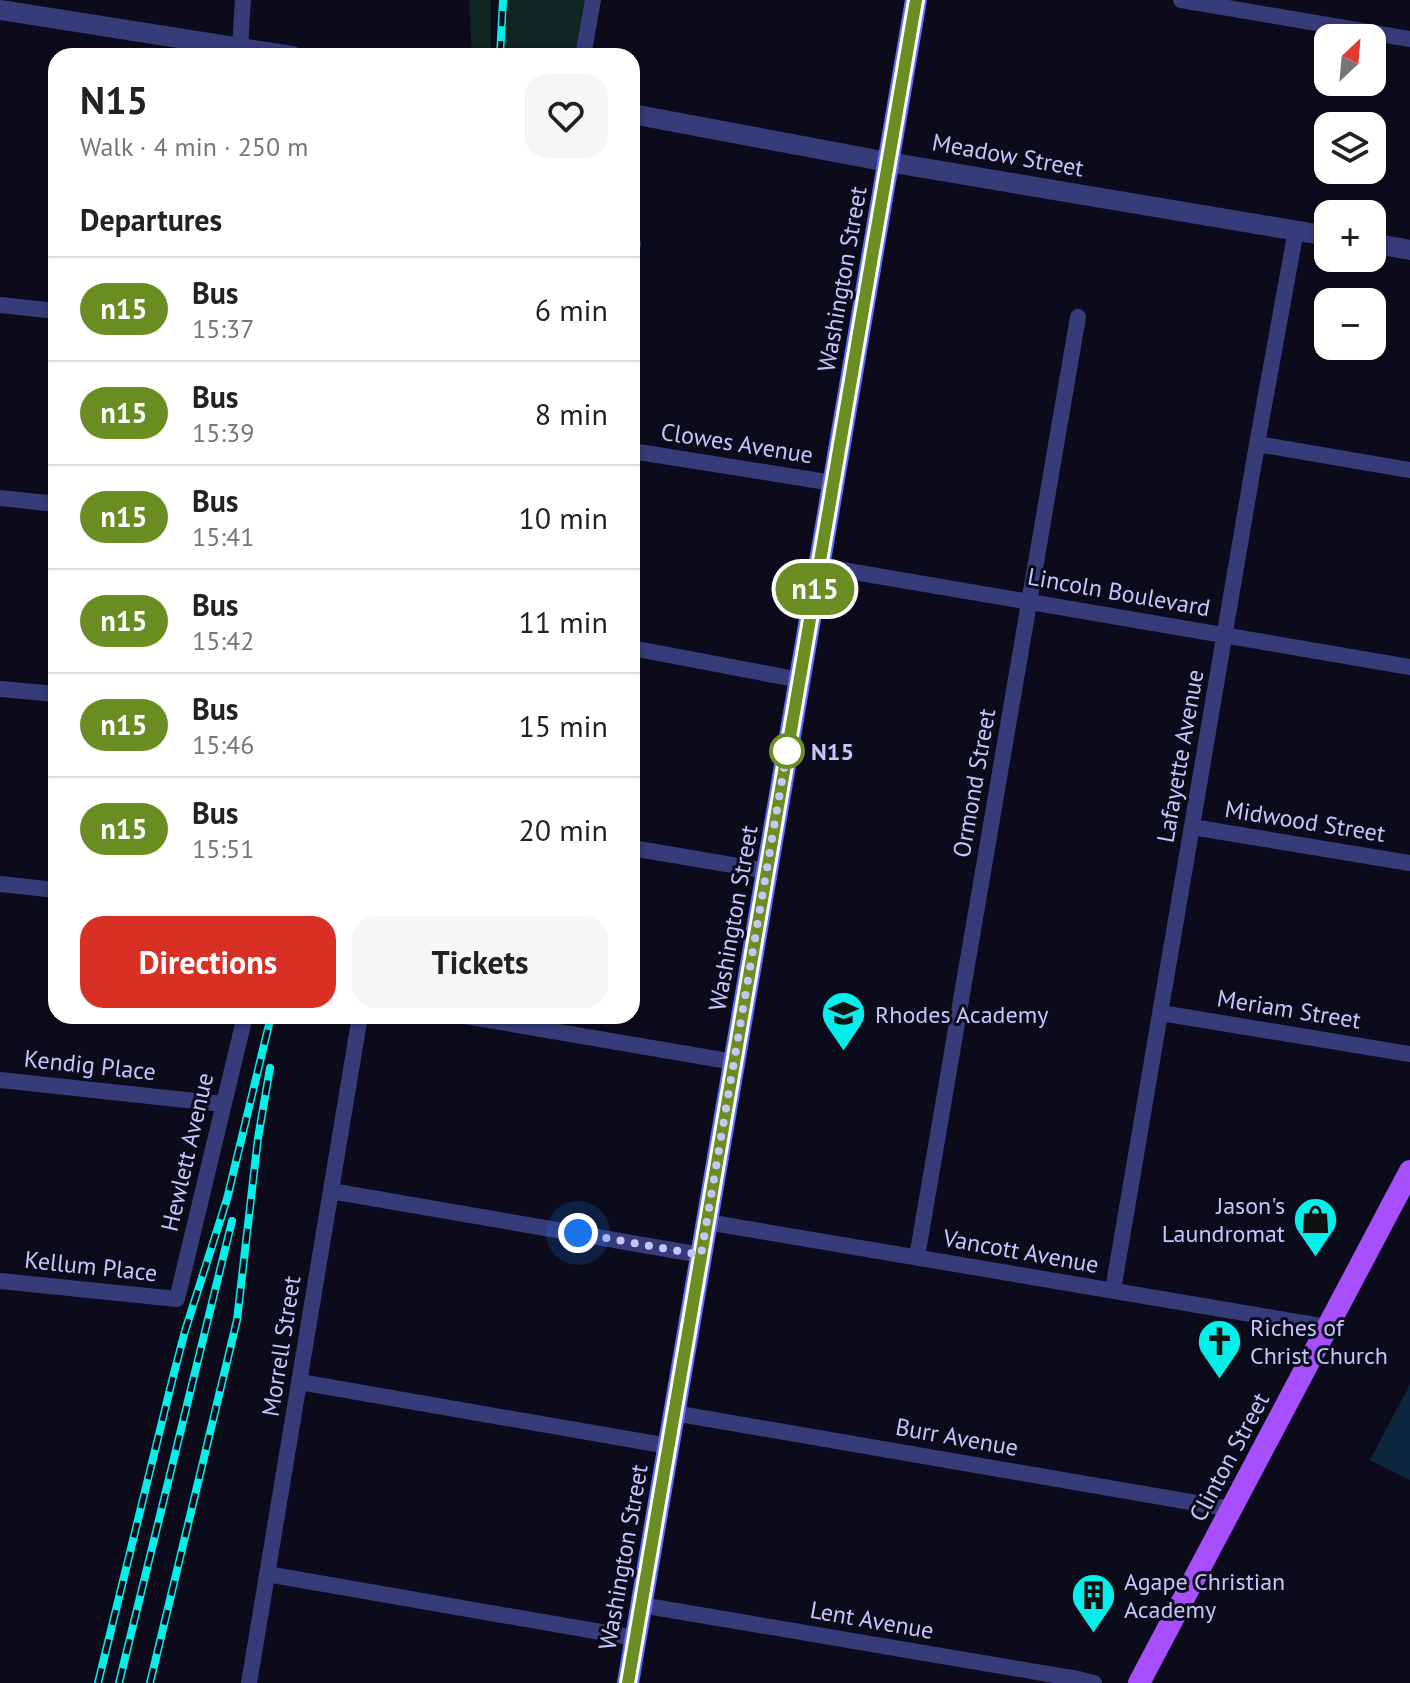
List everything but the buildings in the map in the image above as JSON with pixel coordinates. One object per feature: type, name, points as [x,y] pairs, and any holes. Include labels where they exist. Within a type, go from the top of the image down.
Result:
[{"type":"main road","name":"Washington Street","points":[[628,1683],[916,0]]},
{"type":"main road","name":"Clinton Street","points":[[1139,1683],[1410,1171]]},
{"type":"street","points":[[240,47],[243,0]]},
{"type":"street","points":[[584,48],[593,0]]},
{"type":"street","points":[[1181,0],[1410,39]]},
{"type":"street","points":[[0,10],[246,48]]},
{"type":"street","name":"Meadow Street","points":[[640,116],[888,162],[1314,233]]},
{"type":"street","name":"Lafayette Avenue","points":[[1113,1290],[1296,230]]},
{"type":"street","points":[[1386,246],[1410,250]]},
{"type":"street","points":[[0,305],[48,310]]},
{"type":"street","name":"Ormond Street","points":[[917,1257],[1078,317]]},
{"type":"street","points":[[1257,444],[1410,470]]},
{"type":"street","name":"Clowes Avenue","points":[[640,452],[833,483]]},
{"type":"street","points":[[0,498],[48,503]]},
{"type":"street","name":"Lincoln Boulevard","points":[[819,566],[1410,667]]},
{"type":"street","points":[[640,650],[800,680]]},
{"type":"street","points":[[0,689],[48,693]]},
{"type":"street","name":"Midwood Street","points":[[1192,827],[1410,863]]},
{"type":"street","points":[[640,849],[767,871]]},
{"type":"street","points":[[0,884],[48,889]]},
{"type":"street","name":"Meriam Street","points":[[1161,1013],[1410,1054]]},
{"type":"street","name":"Hewlett Avenue","points":[[177,1299],[243,1024]]},
{"type":"street","name":"Morrell Street","points":[[249,1683],[359,1024]]},
{"type":"street","points":[[512,1024],[734,1062]]},
{"type":"street","name":"Kendig Place","points":[[0,1080],[223,1104]]},
{"type":"street","points":[[331,1191],[701,1255]]},
{"type":"street","name":"Vancott Avenue","points":[[707,1222],[1327,1327]]},
{"type":"street","name":"Kellum Place","points":[[0,1281],[177,1299]]},
{"type":"street","points":[[300,1382],[668,1446]]},
{"type":"street","name":"Burr Avenue","points":[[674,1413],[1231,1509]]},
{"type":"street","points":[[267,1574],[635,1638]]},
{"type":"street","name":"Lent Avenue","points":[[641,1605],[1094,1683]]},
{"type":"green space","points":[[469,0],[491,0],[491,48],[472,48]]},
{"type":"green space","points":[[507,0],[593,0],[584,48],[504,48]]},
{"type":"water","points":[[1410,1384],[1410,1480],[1370,1460]]},
{"type":"railway","points":[[500,48],[503,0]]},
{"type":"railway","points":[[98,1683],[172,1381],[227,1199],[269,1024]]},
{"type":"railway","points":[[150,1683],[237,1320],[258,1138],[270,1068]]},
{"type":"railway","points":[[119,1683],[232,1221]]},
{"type":"bus line","name":"n15","points":[[628,1683],[916,0]]},
{"type":"place","name":"N15","points":[[787,751]]},
{"type":"place","name":"Rhodes Academy","points":[[844,1053]]},
{"type":"place","name":"Jason's Laundromat","points":[[1316,1258]]},
{"type":"place","name":"Riches of Christ Church","points":[[1219,1380]]},
{"type":"place","name":"Agape Christian Academy","points":[[1093,1634]]},
{"type":"route","points":[[578,1233],[701,1255],[787,751]]}]
